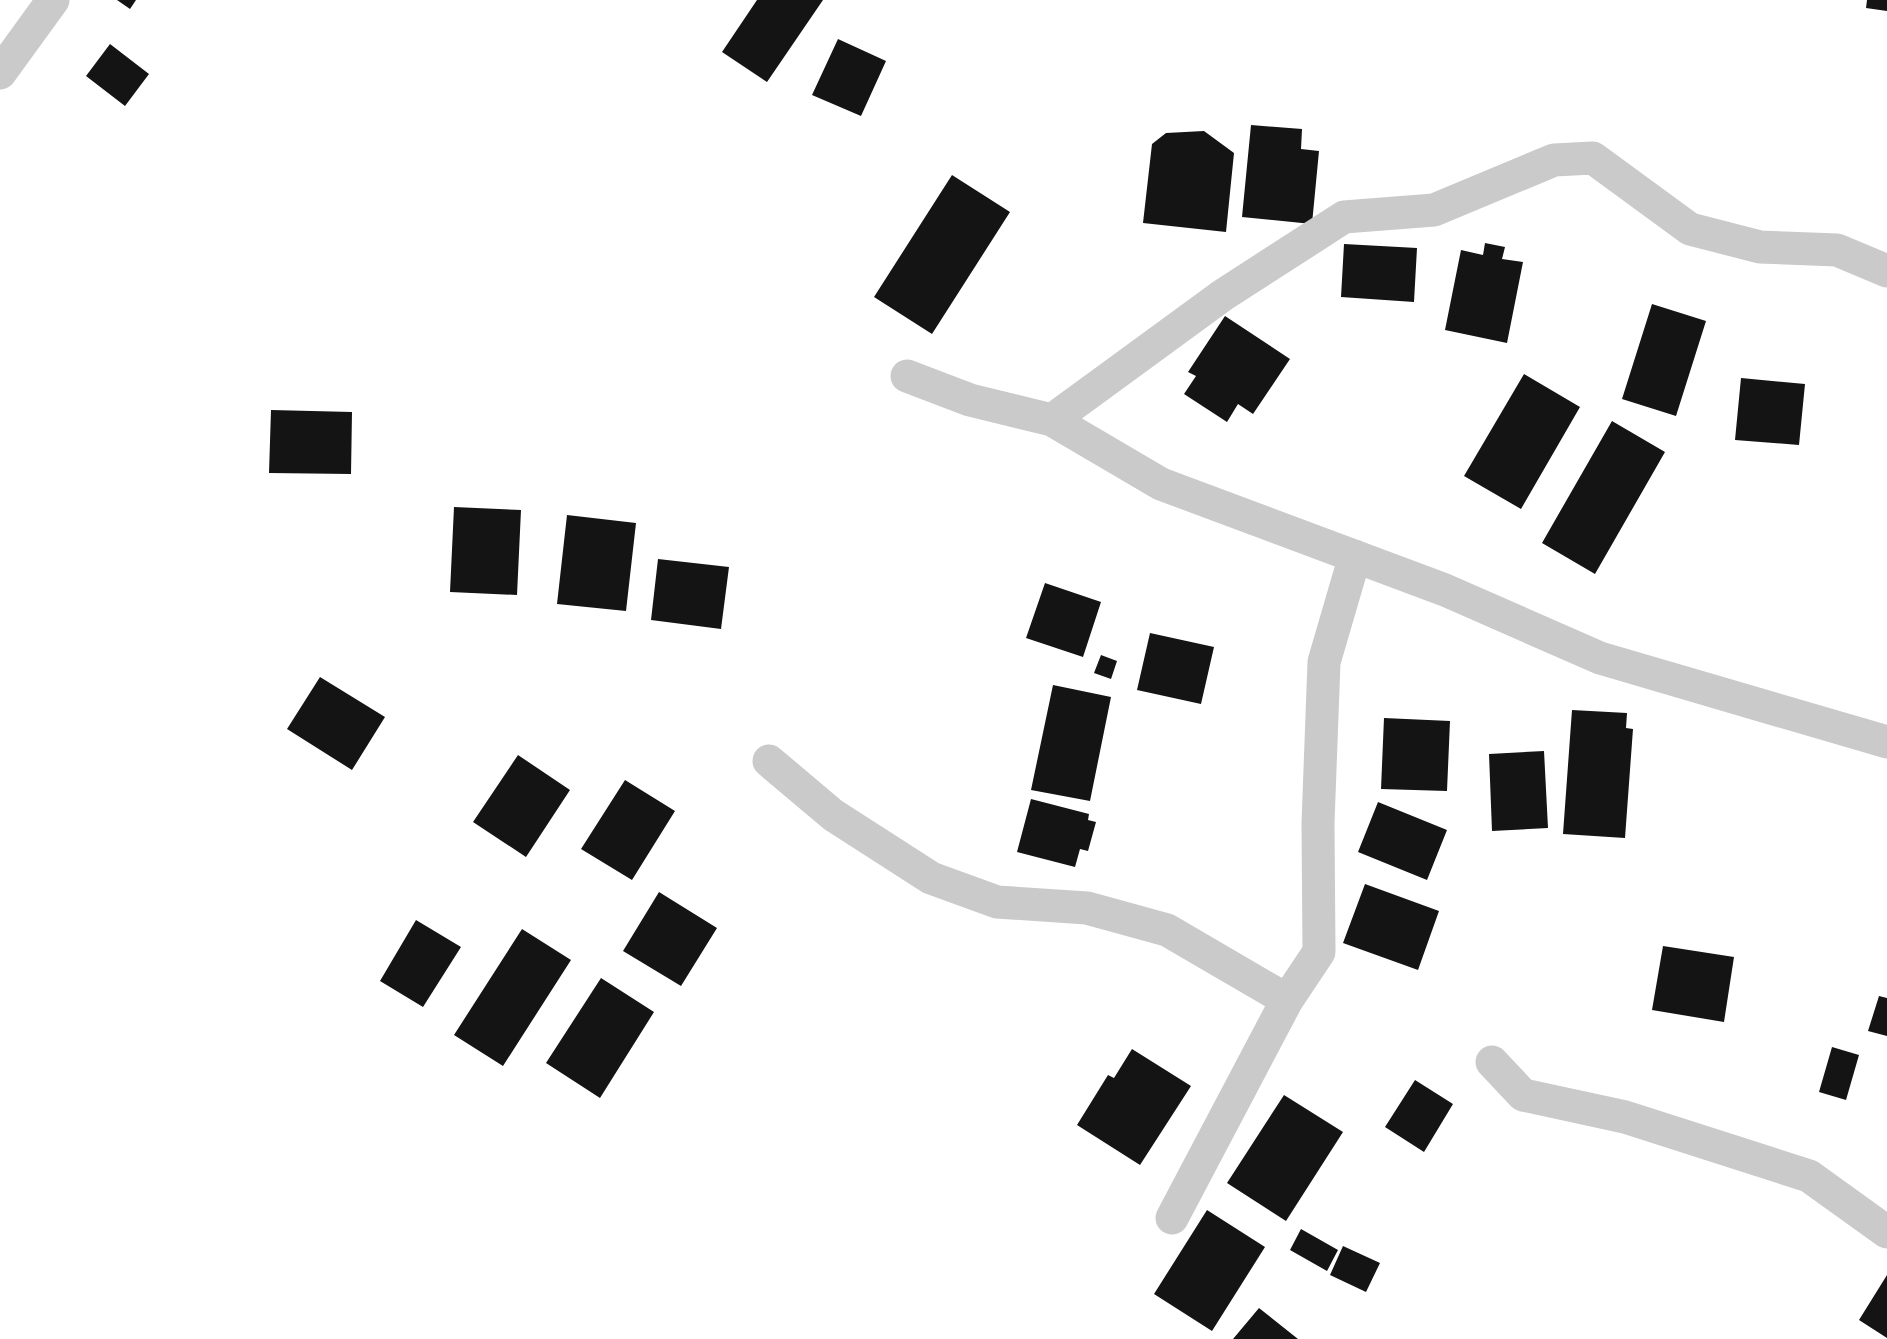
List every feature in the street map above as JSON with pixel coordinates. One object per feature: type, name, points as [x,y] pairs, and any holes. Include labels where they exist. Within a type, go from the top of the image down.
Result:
[{"type":"street","points":[[0,73],[53,0]]},
{"type":"street","points":[[1052,420],[1223,295],[1344,217],[1434,210],[1554,160],[1593,158],[1690,229],[1760,247],[1837,250],[1887,271]]},
{"type":"street","points":[[907,376],[970,400],[1052,420],[1161,484],[1445,590],[1600,658],[1887,742]]},
{"type":"street","points":[[1172,1218],[1287,1000],[1319,952],[1318,823],[1324,662],[1355,556]]},
{"type":"street","points":[[769,761],[833,815],[931,878],[998,902],[1087,908],[1167,930],[1287,1000]]},
{"type":"street","points":[[1492,1062],[1523,1095],[1625,1117],[1809,1176],[1887,1232]]},
{"type":"building","points":[[117,0],[136,0],[130,9]]},
{"type":"building","points":[[757,0],[823,0],[767,82],[722,52]]},
{"type":"building","points":[[1867,0],[1887,0],[1887,11],[1866,8]]},
{"type":"building","points":[[838,39],[886,61],[861,116],[812,95]]},
{"type":"building","points":[[110,44],[149,74],[125,106],[86,76]]},
{"type":"building","points":[[1251,125],[1302,129],[1301,149],[1319,151],[1312,224],[1242,217]]},
{"type":"building","points":[[1204,131],[1234,153],[1226,232],[1143,223],[1152,144],[1166,133]]},
{"type":"building","points":[[952,175],[1010,212],[932,334],[874,297]]},
{"type":"building","points":[[1485,243],[1505,247],[1502,259],[1523,262],[1507,343],[1445,330],[1461,250],[1483,255]]},
{"type":"building","points":[[1344,244],[1417,248],[1414,302],[1341,297]]},
{"type":"building","points":[[1652,304],[1706,321],[1676,416],[1622,399]]},
{"type":"building","points":[[1225,316],[1290,359],[1253,414],[1238,404],[1227,422],[1184,394],[1196,376],[1188,372]]},
{"type":"building","points":[[1524,374],[1580,407],[1521,509],[1464,476]]},
{"type":"building","points":[[1741,378],[1805,384],[1799,445],[1735,440]]},
{"type":"building","points":[[271,410],[352,412],[351,474],[269,473]]},
{"type":"building","points":[[1612,421],[1665,452],[1595,574],[1542,543]]},
{"type":"building","points":[[454,507],[521,510],[517,595],[450,592]]},
{"type":"building","points":[[567,515],[636,523],[626,611],[557,604]]},
{"type":"building","points":[[658,559],[729,567],[721,629],[651,620]]},
{"type":"building","points":[[1045,583],[1101,602],[1083,657],[1026,638]]},
{"type":"building","points":[[1150,633],[1214,647],[1201,704],[1137,690]]},
{"type":"building","points":[[1101,655],[1117,661],[1111,679],[1094,673]]},
{"type":"building","points":[[320,677],[385,717],[352,770],[287,729]]},
{"type":"building","points":[[1053,685],[1111,697],[1090,801],[1031,790]]},
{"type":"building","points":[[1572,710],[1627,713],[1626,728],[1633,729],[1625,838],[1563,834]]},
{"type":"building","points":[[1384,718],[1450,721],[1447,791],[1381,789]]},
{"type":"building","points":[[1544,751],[1548,828],[1492,831],[1489,754]]},
{"type":"building","points":[[518,755],[570,790],[526,857],[473,822]]},
{"type":"building","points":[[625,780],[675,811],[632,880],[581,849]]},
{"type":"building","points":[[1031,799],[1089,814],[1088,820],[1096,822],[1088,851],[1080,849],[1075,867],[1017,852]]},
{"type":"building","points":[[1378,802],[1447,830],[1427,880],[1358,852]]},
{"type":"building","points":[[1365,884],[1439,911],[1418,970],[1343,943]]},
{"type":"building","points":[[659,892],[717,928],[681,986],[623,951]]},
{"type":"building","points":[[416,920],[461,947],[423,1007],[380,981]]},
{"type":"building","points":[[522,929],[571,960],[503,1066],[454,1035]]},
{"type":"building","points":[[1663,946],[1734,957],[1724,1022],[1652,1010]]},
{"type":"building","points":[[601,978],[654,1012],[600,1098],[546,1063]]},
{"type":"building","points":[[1879,996],[1887,998],[1887,1036],[1868,1031]]},
{"type":"building","points":[[1832,1047],[1859,1055],[1846,1100],[1819,1092]]},
{"type":"building","points":[[1132,1049],[1191,1086],[1140,1165],[1077,1125],[1108,1075],[1114,1078]]},
{"type":"building","points":[[1415,1080],[1453,1104],[1424,1152],[1385,1127]]},
{"type":"building","points":[[1284,1095],[1343,1132],[1286,1221],[1227,1183]]},
{"type":"building","points":[[1207,1210],[1265,1247],[1212,1331],[1154,1294]]},
{"type":"building","points":[[1301,1229],[1338,1250],[1327,1271],[1290,1250]]},
{"type":"building","points":[[1343,1246],[1380,1263],[1366,1292],[1330,1275]]},
{"type":"building","points":[[1887,1275],[1887,1338],[1859,1320]]},
{"type":"building","points":[[1259,1308],[1298,1339],[1233,1339]]}]
